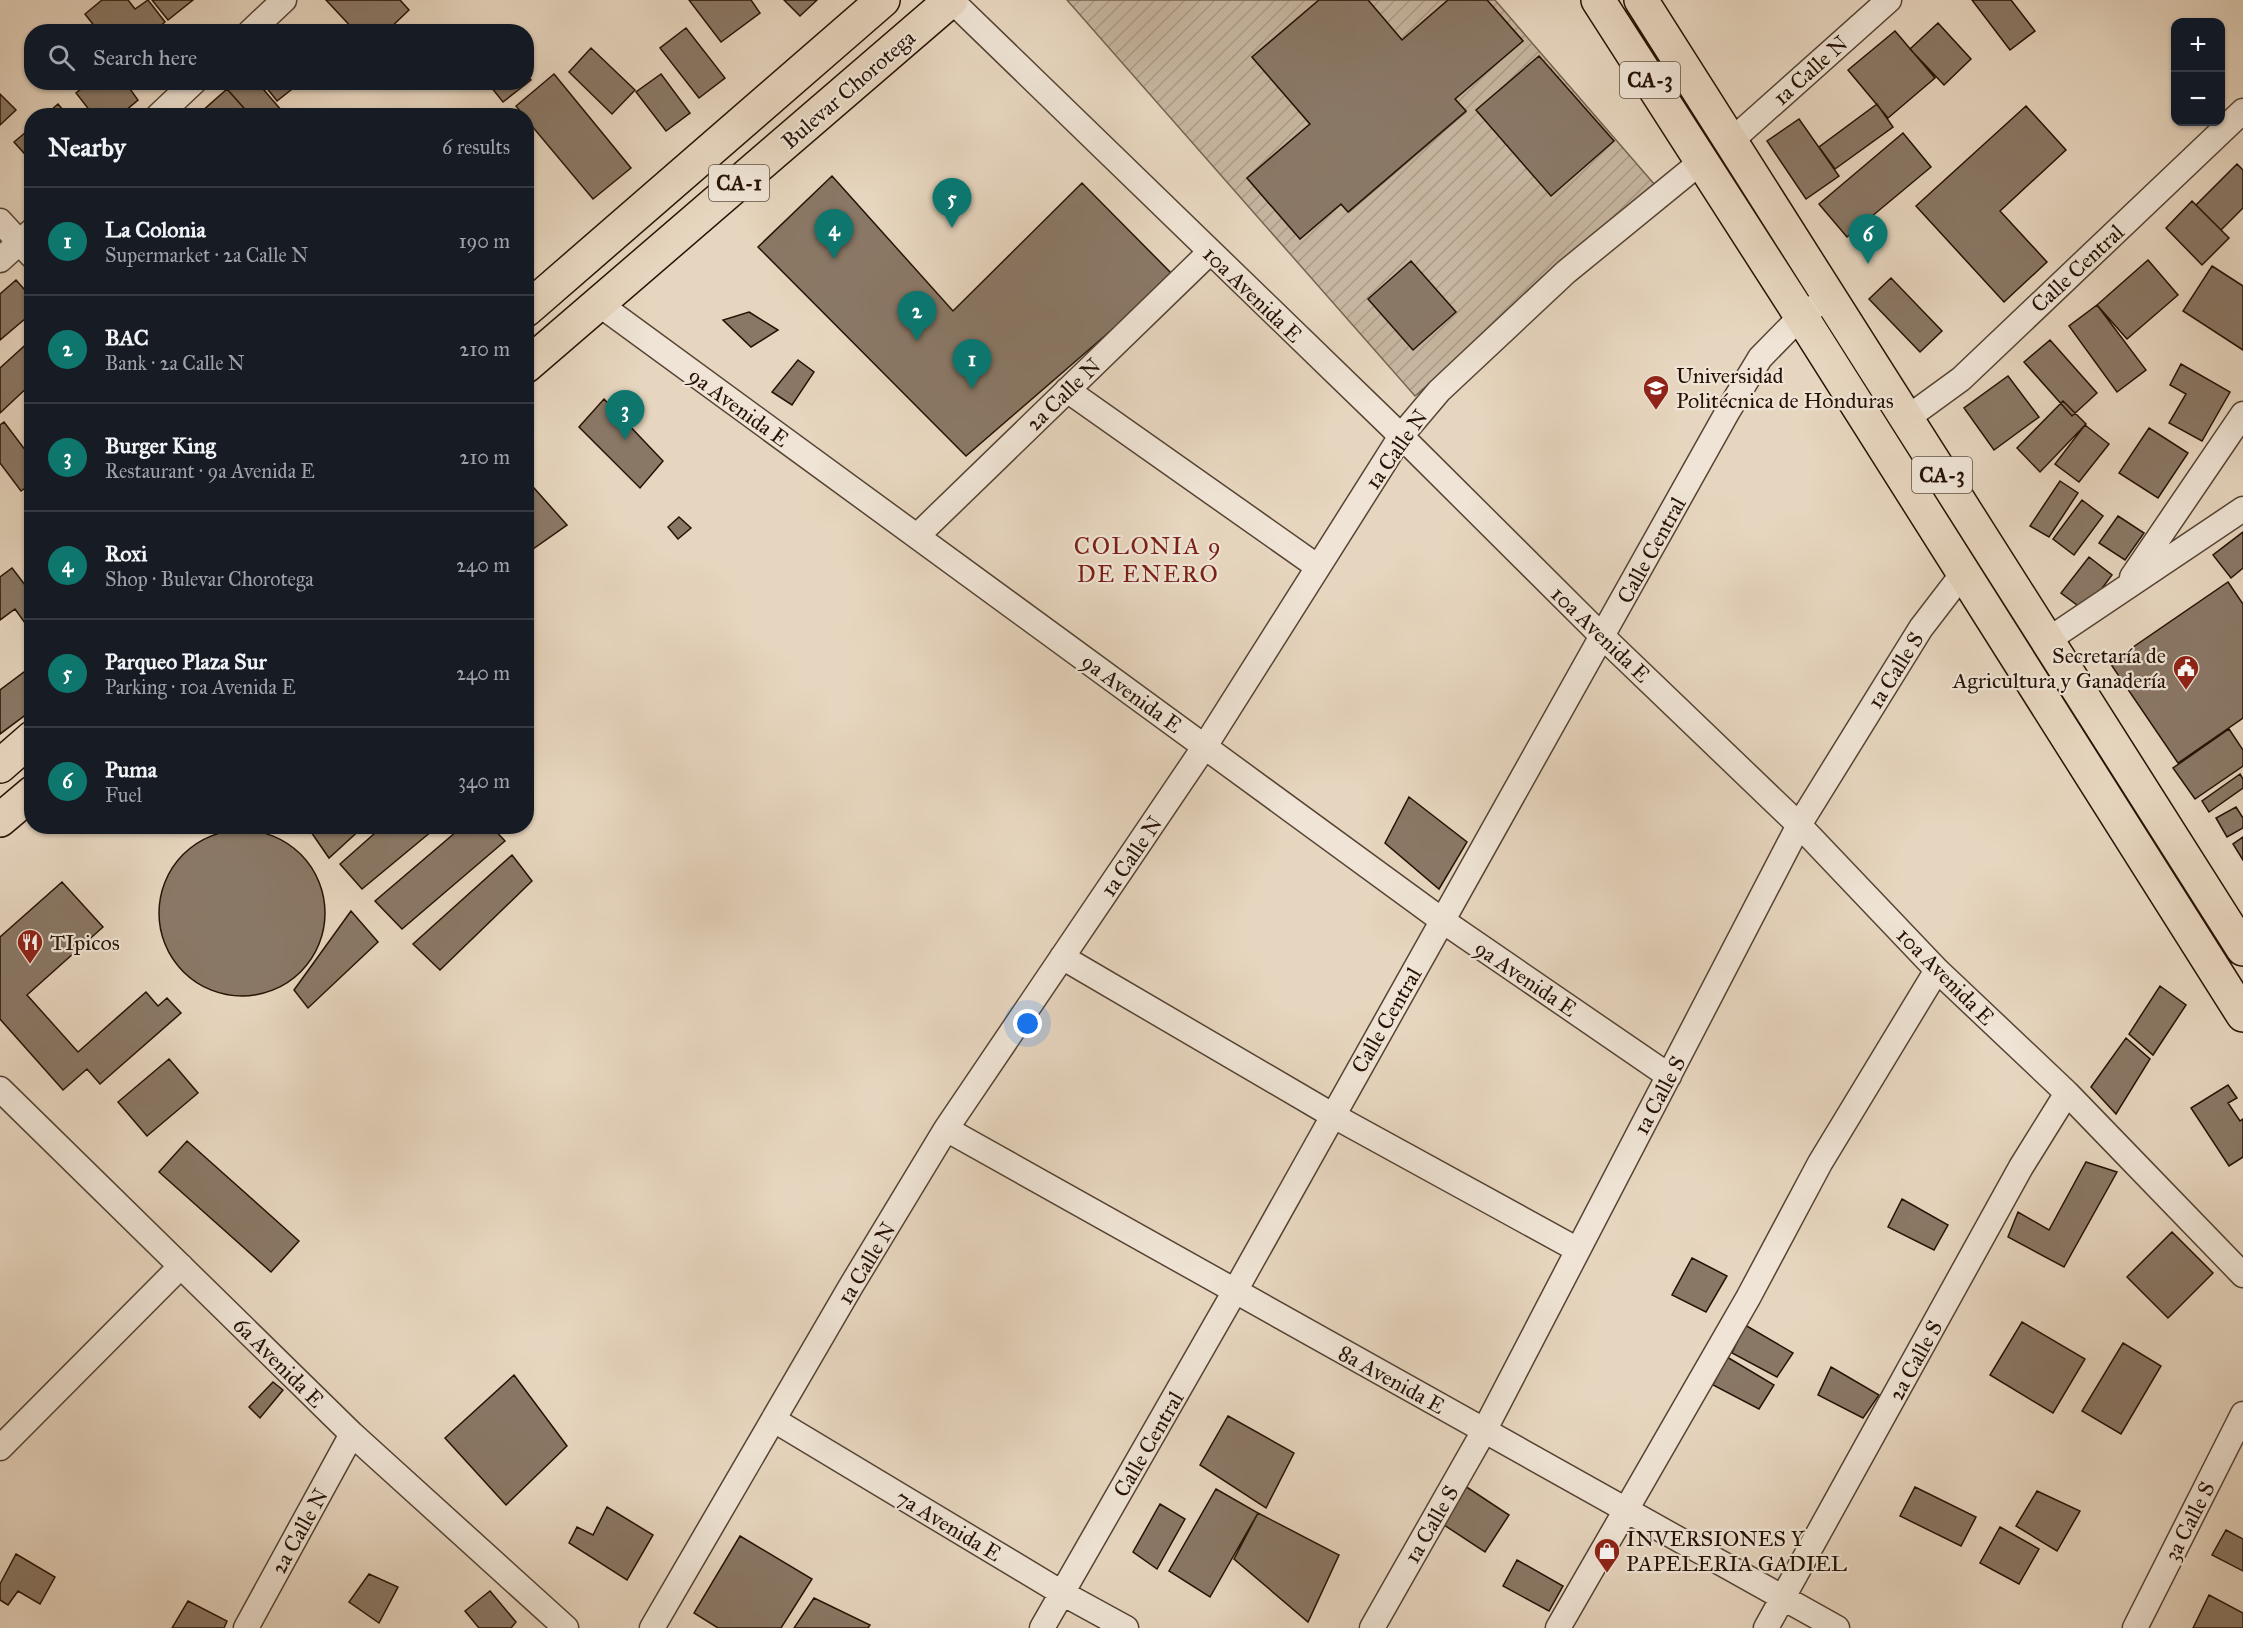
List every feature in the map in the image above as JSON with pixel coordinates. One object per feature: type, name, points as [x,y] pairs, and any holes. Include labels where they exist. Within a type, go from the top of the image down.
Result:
[{"type":"highway","name":"Bulevar Chorotega","points":[[534,303],[883,0]]},
{"type":"highway","name":"Bulevar Chorotega","points":[[534,359],[951,0]]},
{"type":"highway","name":"CA-3","points":[[1598,0],[1964,572],[2243,1015]]},
{"type":"highway","name":"CA-3","points":[[1641,0],[2243,949]]},
{"type":"highway","points":[[0,766],[24,745]]},
{"type":"street","points":[[258,24],[284,0]]},
{"type":"street","name":"10a Avenida E","points":[[951,0],[1401,436],[1603,637],[1799,825],[1937,970],[2067,1093],[2243,1275]]},
{"type":"street","name":"1a Calle N","points":[[1731,141],[1889,0]]},
{"type":"street","points":[[166,108],[186,90]]},
{"type":"street","name":"Calle Central","points":[[1906,419],[1960,379],[2243,111]]},
{"type":"street","name":"1a Calle N","points":[[652,1628],[851,1286],[946,1129],[1205,746],[1401,436],[1439,391],[1566,272],[1702,161]]},
{"type":"street","points":[[0,221],[24,241]]},
{"type":"street","points":[[0,260],[24,245]]},
{"type":"street","name":"2a Calle N","points":[[917,536],[1210,252]]},
{"type":"street","name":"Calle Central","points":[[1042,1628],[1235,1291],[1728,411],[1760,358],[1801,316],[1828,298]]},
{"type":"street","name":"9a Avenida E","points":[[599,304],[1443,921],[1670,1076]]},
{"type":"street","points":[[1067,390],[1318,567]]},
{"type":"street","points":[[2123,589],[2243,414]]},
{"type":"street","points":[[2048,640],[2243,509]]},
{"type":"street","name":"1a Calle S","points":[[1372,1628],[1484,1431],[1799,825],[1921,628],[1964,572]]},
{"type":"street","points":[[1062,957],[1332,1115],[1578,1250]]},
{"type":"street","points":[[1558,1628],[1748,1298],[1820,1163],[1937,970]]},
{"type":"street","name":"6a Avenida E","points":[[0,1089],[352,1434],[566,1628]]},
{"type":"street","name":"2a Calle S","points":[[1766,1628],[2021,1167],[2067,1093]]},
{"type":"street","name":"8a Avenida E","points":[[946,1129],[1837,1628]]},
{"type":"street","points":[[0,1448],[181,1266]]},
{"type":"street","name":"3a Calle S","points":[[2135,1628],[2243,1414]]},
{"type":"street","name":"7a Avenida E","points":[[774,1420],[1062,1593],[1126,1628]]},
{"type":"street","name":"2a Calle N","points":[[246,1628],[352,1434]]},
{"type":"shaded area","points":[[1067,0],[1319,0],[1252,57],[1310,124],[1247,178],[1300,239],[1341,204],[1349,212],[1466,112],[1455,99],[1523,41],[1487,0],[1495,0],[1655,185],[1415,396]]},
{"type":"shaded area","points":[[1368,0],[1448,0],[1402,40]]},
{"type":"building","points":[[102,0],[128,0],[135,9],[148,0],[165,22],[163,24],[93,24],[85,14]]},
{"type":"building","points":[[152,0],[193,0],[168,20]]},
{"type":"building","points":[[326,0],[400,0],[409,10],[394,24],[348,24]]},
{"type":"building","points":[[689,0],[751,0],[760,13],[721,42]]},
{"type":"building","points":[[784,0],[817,0],[800,16]]},
{"type":"building","points":[[1319,0],[1368,0],[1402,40],[1448,0],[1487,0],[1523,41],[1455,99],[1466,111],[1348,212],[1341,204],[1300,239],[1247,178],[1310,124],[1252,57]]},
{"type":"building","points":[[1972,0],[2011,0],[2035,31],[2010,50]]},
{"type":"building","points":[[1938,23],[1971,59],[1944,85],[1910,49]]},
{"type":"building","points":[[686,28],[725,78],[699,98],[660,48]]},
{"type":"building","points":[[1895,31],[1935,78],[1888,118],[1848,70]]},
{"type":"building","points":[[591,48],[635,90],[612,114],[569,72]]},
{"type":"building","points":[[1539,56],[1614,141],[1551,196],[1476,110]]},
{"type":"building","points":[[554,74],[631,168],[593,199],[534,129],[534,108],[518,108],[516,106]]},
{"type":"building","points":[[661,74],[690,113],[666,131],[636,92]]},
{"type":"building","points":[[80,90],[131,90],[138,100],[128,108],[88,108],[76,93]]},
{"type":"building","points":[[228,90],[264,90],[279,108],[244,108]]},
{"type":"building","points":[[228,90],[244,108],[206,108]]},
{"type":"building","points":[[268,90],[291,90],[277,101]]},
{"type":"building","points":[[493,90],[518,90],[503,102]]},
{"type":"building","points":[[0,94],[16,110],[0,125]]},
{"type":"building","points":[[1877,104],[1893,127],[1835,169],[1819,147]]},
{"type":"building","points":[[2026,106],[2066,150],[2000,211],[2047,262],[2004,302],[1916,206]]},
{"type":"building","points":[[1799,119],[1839,176],[1806,199],[1767,141]]},
{"type":"building","points":[[1903,133],[1931,167],[1847,237],[1819,204]]},
{"type":"building","points":[[24,134],[24,153],[14,142]]},
{"type":"building","points":[[2237,164],[2243,170],[2243,208],[2221,230],[2196,205]]},
{"type":"building","points":[[832,176],[953,311],[1082,183],[1174,276],[966,456],[758,247]]},
{"type":"building","points":[[2192,201],[2229,238],[2202,265],[2166,228]]},
{"type":"building","points":[[2148,260],[2178,295],[2127,339],[2097,305]]},
{"type":"building","points":[[1411,261],[1456,312],[1413,350],[1368,299]]},
{"type":"building","points":[[2212,266],[2243,286],[2243,350],[2183,311]]},
{"type":"building","points":[[1891,278],[1942,331],[1920,352],[1869,299]]},
{"type":"building","points":[[16,280],[24,289],[24,320],[0,340],[0,294]]},
{"type":"building","points":[[2097,305],[2146,370],[2117,392],[2069,326]]},
{"type":"building","points":[[749,312],[778,330],[751,347],[723,320]]},
{"type":"building","points":[[2050,340],[2097,393],[2072,416],[2024,362]]},
{"type":"building","points":[[24,346],[24,390],[0,413],[0,368]]},
{"type":"building","points":[[798,360],[814,372],[792,405],[772,392]]},
{"type":"building","points":[[2181,364],[2230,392],[2202,441],[2169,423],[2186,394],[2170,385]]},
{"type":"building","points":[[2008,376],[2039,417],[1994,450],[1964,408]]},
{"type":"building","points":[[604,399],[663,461],[640,488],[579,427]]},
{"type":"building","points":[[2063,401],[2086,424],[2040,472],[2017,448]]},
{"type":"building","points":[[4,422],[24,448],[24,489],[21,491],[0,463],[0,425]]},
{"type":"building","points":[[2085,425],[2109,444],[2079,482],[2055,464]]},
{"type":"building","points":[[2149,428],[2188,453],[2158,498],[2119,473]]},
{"type":"building","points":[[2060,481],[2078,493],[2049,537],[2030,526]]},
{"type":"building","points":[[534,488],[567,525],[534,548]]},
{"type":"building","points":[[2082,500],[2103,516],[2074,555],[2053,539]]},
{"type":"building","points":[[2118,516],[2144,533],[2125,560],[2099,543]]},
{"type":"building","points":[[679,517],[691,528],[678,539],[668,527]]},
{"type":"building","points":[[2243,532],[2243,568],[2231,578],[2213,555]]},
{"type":"building","points":[[2089,557],[2112,575],[2085,611],[2061,593]]},
{"type":"building","points":[[12,568],[24,584],[24,622],[15,609],[0,620],[0,577]]},
{"type":"building","name":"Secretaría de Agricultura y Ganadería","points":[[2228,582],[2243,604],[2243,718],[2178,763],[2110,663]]},
{"type":"building","points":[[24,672],[24,716],[0,734],[0,690]]},
{"type":"building","points":[[2229,729],[2243,750],[2243,766],[2195,799],[2173,768]]},
{"type":"building","points":[[2240,774],[2243,779],[2243,788],[2209,812],[2202,801]]},
{"type":"building","points":[[1409,797],[1467,842],[1439,889],[1385,843]]},
{"type":"building","points":[[2236,807],[2243,818],[2243,828],[2227,837],[2216,818]]},
{"type":"building","points":[[220,834],[264,834],[288,844],[301,854],[311,867],[323,897],[325,913],[323,929],[311,959],[301,972],[288,982],[258,994],[242,996],[226,994],[196,982],[183,972],[173,959],[161,929],[159,913],[161,897],[173,867],[183,854],[196,844]]},
{"type":"building","points":[[312,834],[355,834],[329,858]]},
{"type":"building","points":[[374,834],[428,834],[362,889],[340,864]]},
{"type":"building","points":[[454,834],[498,834],[505,841],[402,929],[375,901]]},
{"type":"building","points":[[2243,837],[2243,860],[2233,844]]},
{"type":"building","points":[[512,855],[532,881],[440,970],[413,944]]},
{"type":"building","name":"TIpicos","points":[[62,882],[103,927],[27,995],[78,1052],[146,992],[158,1006],[167,998],[181,1013],[100,1084],[87,1069],[63,1090],[0,1019],[0,937]]},
{"type":"building","points":[[351,911],[378,942],[308,1008],[294,990]]},
{"type":"building","points":[[2160,986],[2186,1005],[2153,1055],[2129,1034]]},
{"type":"building","points":[[2126,1038],[2150,1059],[2116,1114],[2091,1087]]},
{"type":"building","points":[[169,1059],[198,1093],[147,1136],[118,1102]]},
{"type":"building","points":[[2228,1085],[2237,1098],[2228,1103],[2240,1121],[2243,1119],[2243,1157],[2229,1166],[2191,1108]]},
{"type":"building","points":[[187,1141],[299,1241],[271,1272],[159,1172]]},
{"type":"building","points":[[2086,1162],[2117,1172],[2064,1267],[2008,1237],[2018,1212],[2049,1230]]},
{"type":"building","points":[[1902,1199],[1948,1225],[1934,1250],[1888,1227]]},
{"type":"building","points":[[2172,1232],[2213,1273],[2168,1318],[2127,1277]]},
{"type":"building","points":[[1692,1258],[1727,1276],[1706,1312],[1672,1295]]},
{"type":"building","points":[[2022,1322],[2085,1359],[2053,1413],[1990,1375]]},
{"type":"building","points":[[1745,1325],[1793,1353],[1777,1377],[1732,1353]]},
{"type":"building","points":[[2123,1343],[2161,1366],[2121,1434],[2082,1411]]},
{"type":"building","points":[[1727,1357],[1774,1385],[1759,1409],[1713,1385]]},
{"type":"building","points":[[1831,1367],[1879,1395],[1863,1418],[1818,1395]]},
{"type":"building","points":[[514,1375],[567,1446],[506,1505],[445,1438]]},
{"type":"building","points":[[273,1382],[283,1390],[260,1418],[249,1407]]},
{"type":"building","points":[[1228,1416],[1294,1453],[1266,1508],[1200,1465]]},
{"type":"building","points":[[1465,1486],[1509,1515],[1485,1552],[1441,1523]]},
{"type":"building","points":[[1915,1487],[1976,1517],[1961,1546],[1900,1516]]},
{"type":"building","points":[[1216,1489],[1258,1513],[1210,1597],[1169,1571]]},
{"type":"building","points":[[2037,1491],[2080,1511],[2057,1551],[2016,1526]]},
{"type":"building","points":[[1160,1504],[1185,1519],[1157,1569],[1133,1552]]},
{"type":"building","points":[[607,1507],[653,1535],[627,1580],[569,1543],[577,1527],[593,1535]]},
{"type":"building","points":[[1258,1513],[1339,1555],[1308,1622],[1234,1559]]},
{"type":"building","points":[[2000,1527],[2039,1549],[2019,1584],[1980,1563]]},
{"type":"building","points":[[2226,1530],[2243,1539],[2243,1571],[2212,1555]]},
{"type":"building","points":[[740,1536],[812,1579],[781,1628],[718,1628],[694,1613]]},
{"type":"building","points":[[16,1554],[55,1577],[40,1604],[18,1591],[8,1605],[0,1600],[0,1584]]},
{"type":"building","points":[[1517,1560],[1563,1586],[1549,1611],[1503,1586]]},
{"type":"building","points":[[369,1574],[398,1587],[379,1623],[349,1602]]},
{"type":"building","points":[[490,1591],[516,1622],[511,1628],[479,1628],[465,1611]]},
{"type":"building","points":[[2209,1595],[2243,1613],[2243,1628],[2193,1628]]},
{"type":"building","points":[[814,1598],[870,1625],[868,1628],[794,1628]]},
{"type":"building","points":[[188,1601],[227,1621],[224,1628],[172,1628]]},
{"type":"place","name":"Parqueo Plaza Sur","points":[[952,228]]},
{"type":"place","name":"Roxi","points":[[834,259]]},
{"type":"place","name":"Puma","points":[[1868,264]]},
{"type":"place","name":"BAC","points":[[917,341]]},
{"type":"place","name":"La Colonia","points":[[972,389]]},
{"type":"place","name":"Universidad Politécnica de Honduras","points":[[1656,411]]},
{"type":"place","name":"Burger King","points":[[625,440]]},
{"type":"place","name":"Secretaría de Agricultura y Ganadería","points":[[2186,691]]},
{"type":"place","name":"TIpicos","points":[[30,965]]},
{"type":"place","name":"INVERSIONES Y PAPELERIA GADIEL","points":[[1607,1574]]},
{"type":"district","name":"COLONIA 9 DE ENERO","points":[[1148,560]]}]
